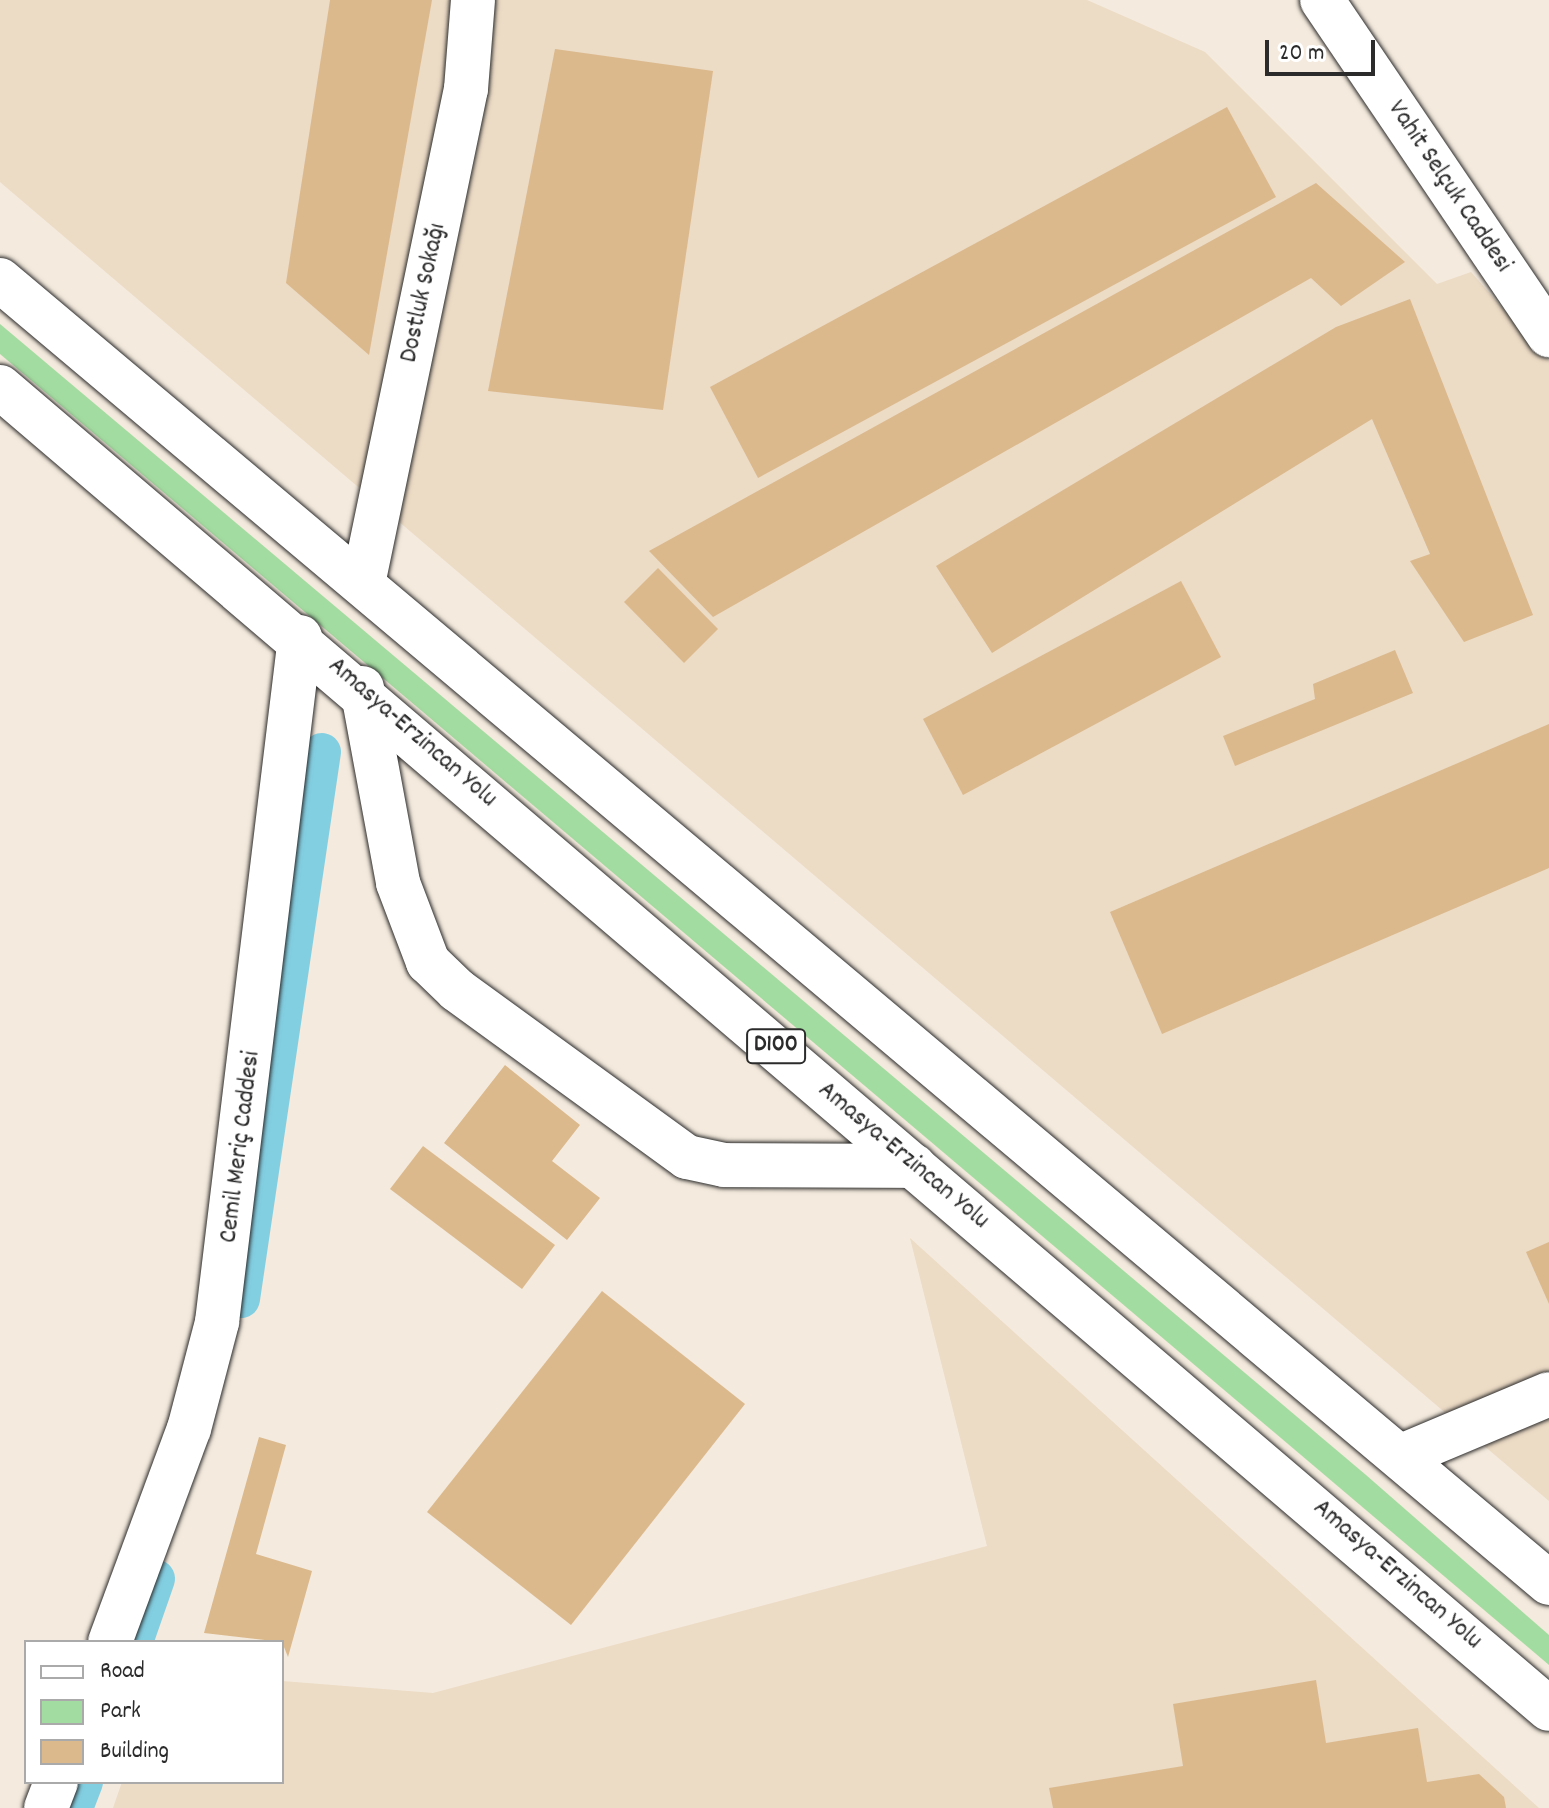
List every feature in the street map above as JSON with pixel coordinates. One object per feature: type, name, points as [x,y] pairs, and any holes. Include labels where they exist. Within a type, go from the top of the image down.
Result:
[{"type":"main road","name":"Dostluk Sokağı","points":[[363,584],[466,89],[473,0]]},
{"type":"main road","name":"Vahit Selçuk Caddesi","points":[[1322,0],[1549,335]]},
{"type":"main road","points":[[0,280],[1404,1455],[1549,1583]]},
{"type":"main road","name":"Amasya-Erzincan Yolu","points":[[0,387],[362,688],[914,1166],[1549,1709]]},
{"type":"main road","name":"Cemil Meriç Caddesi","points":[[111,1640],[189,1429],[217,1322],[300,637]]},
{"type":"main road","points":[[362,688],[398,883],[428,962],[457,990],[687,1157],[724,1165],[914,1166]]},
{"type":"main road","points":[[1404,1455],[1549,1394]]},
{"type":"main road","points":[[46,1808],[55,1784]]},
{"type":"shaded area","points":[[0,0],[1087,0],[1205,52],[1437,284],[1471,272],[1549,361],[1549,1501],[0,182]]},
{"type":"shaded area","points":[[910,1238],[1539,1808],[113,1808],[121,1784],[284,1784],[284,1681],[433,1693],[987,1546]]},
{"type":"green space","points":[[0,324],[1366,1475],[1549,1635],[1549,1665],[0,354]]},
{"type":"building","points":[[330,0],[432,0],[369,355],[286,283]]},
{"type":"building","points":[[555,49],[713,71],[663,410],[488,391]]},
{"type":"building","points":[[1227,107],[1276,197],[758,478],[710,387]]},
{"type":"building","points":[[1316,183],[1405,262],[1341,306],[1311,278],[713,617],[649,551]]},
{"type":"building","points":[[1410,299],[1533,615],[1464,642],[1410,561],[1430,554],[1372,419],[992,653],[936,566],[1336,327]]},
{"type":"building","points":[[658,568],[718,629],[684,663],[624,602]]},
{"type":"building","points":[[1181,581],[1221,657],[963,795],[923,719]]},
{"type":"building","points":[[1395,650],[1413,693],[1235,766],[1223,736],[1315,699],[1313,684]]},
{"type":"building","points":[[1549,724],[1549,868],[1162,1034],[1110,912]]},
{"type":"building","points":[[505,1065],[580,1125],[552,1161],[600,1198],[567,1240],[444,1143]]},
{"type":"building","points":[[423,1146],[555,1245],[522,1289],[390,1189]]},
{"type":"building","points":[[1549,1242],[1549,1304],[1526,1252]]},
{"type":"building","points":[[602,1291],[745,1404],[571,1625],[427,1512]]},
{"type":"building","points":[[259,1437],[286,1445],[256,1554],[312,1571],[288,1657],[284,1640],[204,1633]]},
{"type":"building","points":[[1316,1680],[1326,1743],[1418,1728],[1427,1782],[1479,1774],[1504,1797],[1506,1808],[1053,1808],[1049,1788],[1183,1766],[1173,1704]]},
{"type":"waterway","points":[[241,1299],[322,752]]},
{"type":"waterway","points":[[135,1640],[156,1579]]},
{"type":"waterway","points":[[74,1808],[83,1784]]}]
